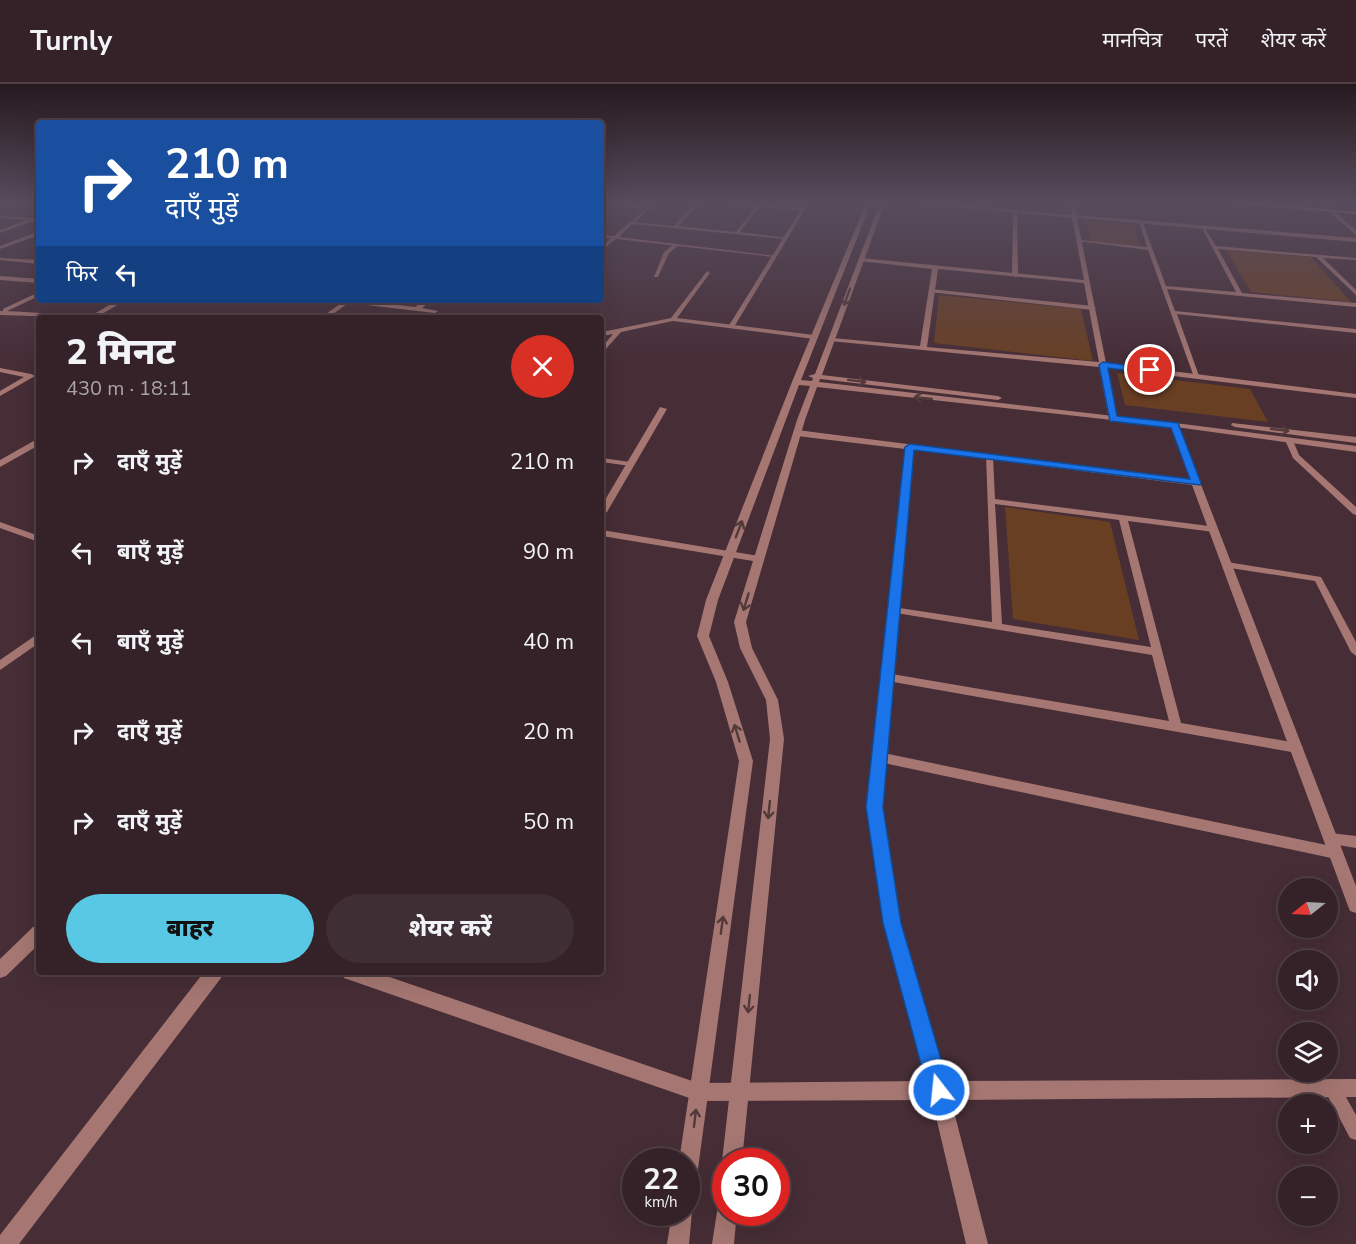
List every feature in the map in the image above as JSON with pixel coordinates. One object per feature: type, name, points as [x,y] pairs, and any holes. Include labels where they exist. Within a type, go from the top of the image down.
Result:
[{"type":"street","points":[[656,276],[665,257]]},
{"type":"street","points":[[731,327],[773,257]]},
{"type":"street","points":[[691,1148],[746,762],[722,682],[703,636],[712,600],[847,257]]},
{"type":"street","points":[[734,1148],[777,739],[772,700],[746,648],[740,622],[797,433],[862,257]]},
{"type":"street","points":[[1083,257],[1113,415]]},
{"type":"street","points":[[861,260],[1088,282]]},
{"type":"street","points":[[923,348],[935,267]]},
{"type":"street","points":[[0,278],[36,283]]},
{"type":"street","points":[[0,304],[36,285]]},
{"type":"street","points":[[0,313],[36,295]]},
{"type":"street","points":[[97,315],[118,303]]},
{"type":"street","points":[[327,315],[346,303]]},
{"type":"street","points":[[0,313],[37,315]]},
{"type":"street","points":[[0,320],[36,322]]},
{"type":"street","points":[[832,340],[1103,365],[1356,396]]},
{"type":"street","points":[[0,370],[31,376],[0,394]]},
{"type":"street","points":[[798,379],[1356,440]]},
{"type":"street","points":[[604,509],[663,409]]},
{"type":"street","points":[[1113,415],[1356,450]]},
{"type":"street","points":[[1174,425],[1356,906]]},
{"type":"street","points":[[797,433],[1196,483]]},
{"type":"street","points":[[0,464],[36,443]]},
{"type":"street","points":[[910,447],[874,807],[892,923],[939,1090],[977,1244]]},
{"type":"street","points":[[0,525],[36,538]]},
{"type":"street","points":[[0,666],[36,639]]},
{"type":"street","points":[[0,970],[36,936]]},
{"type":"street","points":[[6,1244],[213,975]]},
{"type":"street","points":[[359,975],[698,1092],[1356,1088]]},
{"type":"street","points":[[678,1244],[680,1226]]},
{"type":"street","points":[[723,1244],[725,1226]]},
{"type":"lane","points":[[1015,257],[1015,275]]},
{"type":"lane","points":[[1153,257],[1196,376]]},
{"type":"lane","points":[[1220,257],[1240,294]]},
{"type":"lane","points":[[1319,257],[1356,293]]},
{"type":"lane","points":[[1332,257],[1356,259]]},
{"type":"lane","points":[[0,259],[36,262]]},
{"type":"lane","points":[[673,319],[707,273]]},
{"type":"lane","points":[[1164,287],[1356,305]]},
{"type":"lane","points":[[931,291],[1093,308]]},
{"type":"lane","points":[[366,303],[435,311]]},
{"type":"lane","points":[[416,309],[425,303]]},
{"type":"lane","points":[[1173,312],[1356,331]]},
{"type":"lane","points":[[604,333],[673,319],[814,337]]},
{"type":"lane","points":[[604,348],[620,329]]},
{"type":"lane","points":[[1289,440],[1296,456],[1356,512]]},
{"type":"lane","points":[[989,457],[997,627]]},
{"type":"lane","points":[[604,460],[630,464]]},
{"type":"lane","points":[[991,501],[1214,529]]},
{"type":"lane","points":[[1123,518],[1176,728]]},
{"type":"lane","points":[[604,532],[759,559]]},
{"type":"lane","points":[[1227,565],[1318,579],[1356,652]]},
{"type":"lane","points":[[893,610],[1157,652]]},
{"type":"lane","points":[[886,677],[1297,748]]},
{"type":"lane","points":[[879,757],[1336,853]]},
{"type":"lane","points":[[1331,839],[1356,842]]},
{"type":"lane","points":[[1331,1087],[1356,1132]]},
{"type":"shaded area","points":[[1230,257],[1311,257],[1351,302],[1251,292]]},
{"type":"shaded area","points":[[939,295],[1081,309],[1093,361],[934,343]]},
{"type":"shaded area","points":[[1117,373],[1250,389],[1268,422],[1125,405]]},
{"type":"shaded area","points":[[1005,507],[1110,522],[1139,640],[1013,619]]},
{"type":"route","points":[[939,1090],[892,923],[874,807],[910,447],[1196,483],[1174,425],[1113,419],[1103,365],[1150,370]]}]
